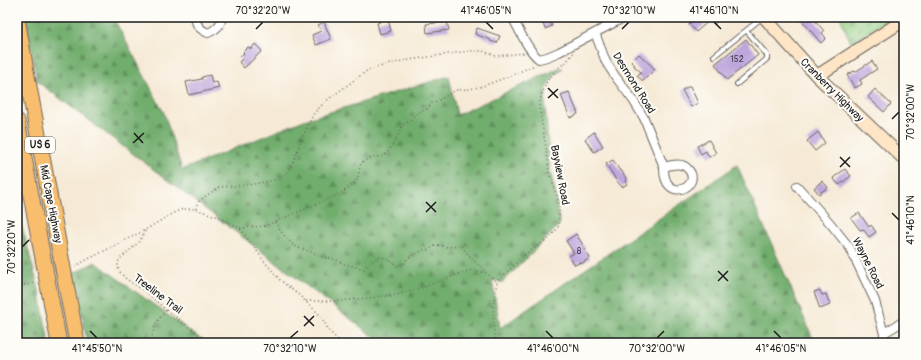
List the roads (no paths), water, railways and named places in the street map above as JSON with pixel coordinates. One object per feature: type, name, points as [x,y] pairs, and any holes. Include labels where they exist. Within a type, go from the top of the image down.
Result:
[{"type":"highway","name":"Mid Cape Highway","points":[[17,18],[55,276],[59,343]]},
{"type":"highway","name":"Mid Cape Highway","points":[[17,121],[55,276],[77,343]]},
{"type":"main road","name":"Cranberry Highway","points":[[764,17],[817,76],[904,159]]},
{"type":"main road","points":[[817,76],[904,20]]},
{"type":"street","points":[[196,17],[198,26],[202,31],[208,33],[218,27],[221,20],[220,17]]},
{"type":"street","points":[[512,17],[534,55],[539,58],[547,57],[559,52],[625,17]]},
{"type":"street","name":"Desmond Road","points":[[595,32],[606,62],[644,118],[664,167]]},
{"type":"street","name":"Wayne Road","points":[[797,186],[850,248],[875,301],[884,333],[884,343]]},
{"type":"street","points":[[884,333],[904,321]]},
{"type":"lane","points":[[714,56],[764,17]]},
{"type":"lane","points":[[737,84],[767,57],[767,55],[747,31]]}]
